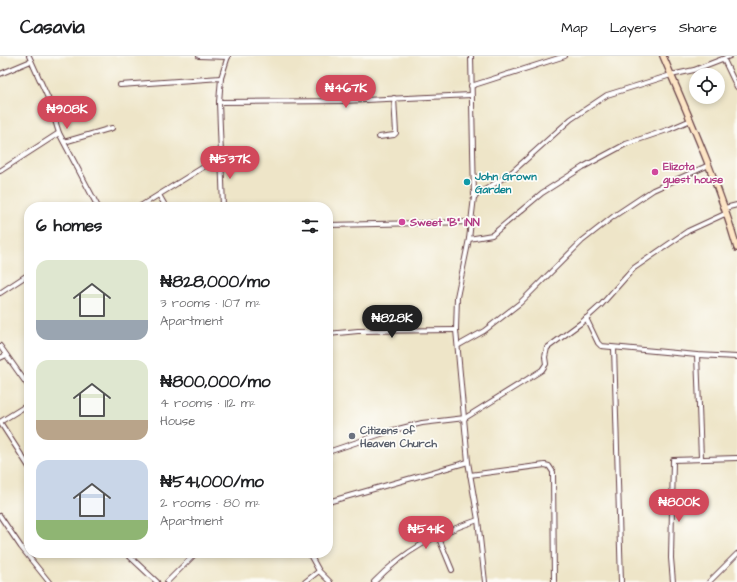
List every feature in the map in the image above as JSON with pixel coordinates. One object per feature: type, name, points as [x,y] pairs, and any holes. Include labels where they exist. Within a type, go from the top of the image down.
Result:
[{"type":"street","points":[[199,56],[228,57],[221,78],[220,102],[223,202]]},
{"type":"street","points":[[471,56],[474,197],[472,222],[457,297],[456,330],[459,345],[468,462],[478,520],[485,582]]},
{"type":"street","points":[[471,86],[565,56]]},
{"type":"street","points":[[663,56],[691,120],[726,210],[737,248]]},
{"type":"street","points":[[474,197],[511,173],[550,136],[592,104],[607,95],[671,75],[694,70],[724,60],[730,56]]},
{"type":"street","points":[[0,74],[30,58],[48,98],[59,132],[95,202]]},
{"type":"street","points":[[724,60],[737,87]]},
{"type":"street","points":[[120,85],[221,78]]},
{"type":"street","points":[[220,102],[471,95]]},
{"type":"street","points":[[379,137],[394,135],[396,133],[394,98]]},
{"type":"street","points":[[469,239],[492,235],[542,193],[583,167],[626,144],[691,120]]},
{"type":"street","points":[[64,142],[112,128]]},
{"type":"street","points":[[0,171],[59,132]]},
{"type":"street","points":[[147,202],[210,163],[221,154]]},
{"type":"street","points":[[459,345],[484,330],[520,303],[582,241],[614,216],[653,190],[709,166]]},
{"type":"street","points":[[158,195],[163,202]]},
{"type":"street","points":[[333,450],[390,431],[422,423],[465,418],[542,370],[546,364],[545,357],[547,348],[601,306],[634,268],[688,231],[737,205]]},
{"type":"street","points":[[333,225],[472,222]]},
{"type":"street","points":[[0,293],[24,277]]},
{"type":"street","points":[[586,318],[601,346],[697,355],[737,357]]},
{"type":"street","points":[[333,334],[358,331],[456,330]]},
{"type":"street","points":[[0,346],[24,380]]},
{"type":"street","points":[[614,348],[621,582]]},
{"type":"street","points":[[0,358],[6,355]]},
{"type":"street","points":[[697,355],[701,458]]},
{"type":"street","points":[[24,407],[0,422],[24,459]]},
{"type":"street","points":[[674,582],[671,558],[673,460],[737,458]]},
{"type":"street","points":[[333,501],[468,462]]},
{"type":"street","points":[[470,475],[546,465],[550,468],[553,472],[554,582]]},
{"type":"street","points":[[0,516],[24,552]]},
{"type":"street","points":[[374,582],[408,552],[438,536],[478,520]]},
{"type":"street","points":[[438,536],[452,570]]},
{"type":"street","points":[[709,582],[737,554]]},
{"type":"street","points":[[29,558],[49,582]]},
{"type":"street","points":[[131,558],[157,582]]},
{"type":"street","points":[[167,582],[191,558]]},
{"type":"street","points":[[312,558],[319,571],[330,582]]},
{"type":"street","points":[[305,582],[319,571]]},
{"type":"place","name":"Elizota guest house","points":[[655,172]]},
{"type":"place","name":"John Grown Garden","points":[[467,182]]},
{"type":"place","name":"Sweet \"B\" INN","points":[[402,222]]},
{"type":"place","name":"Citizens of Heaven Church","points":[[352,436]]}]
